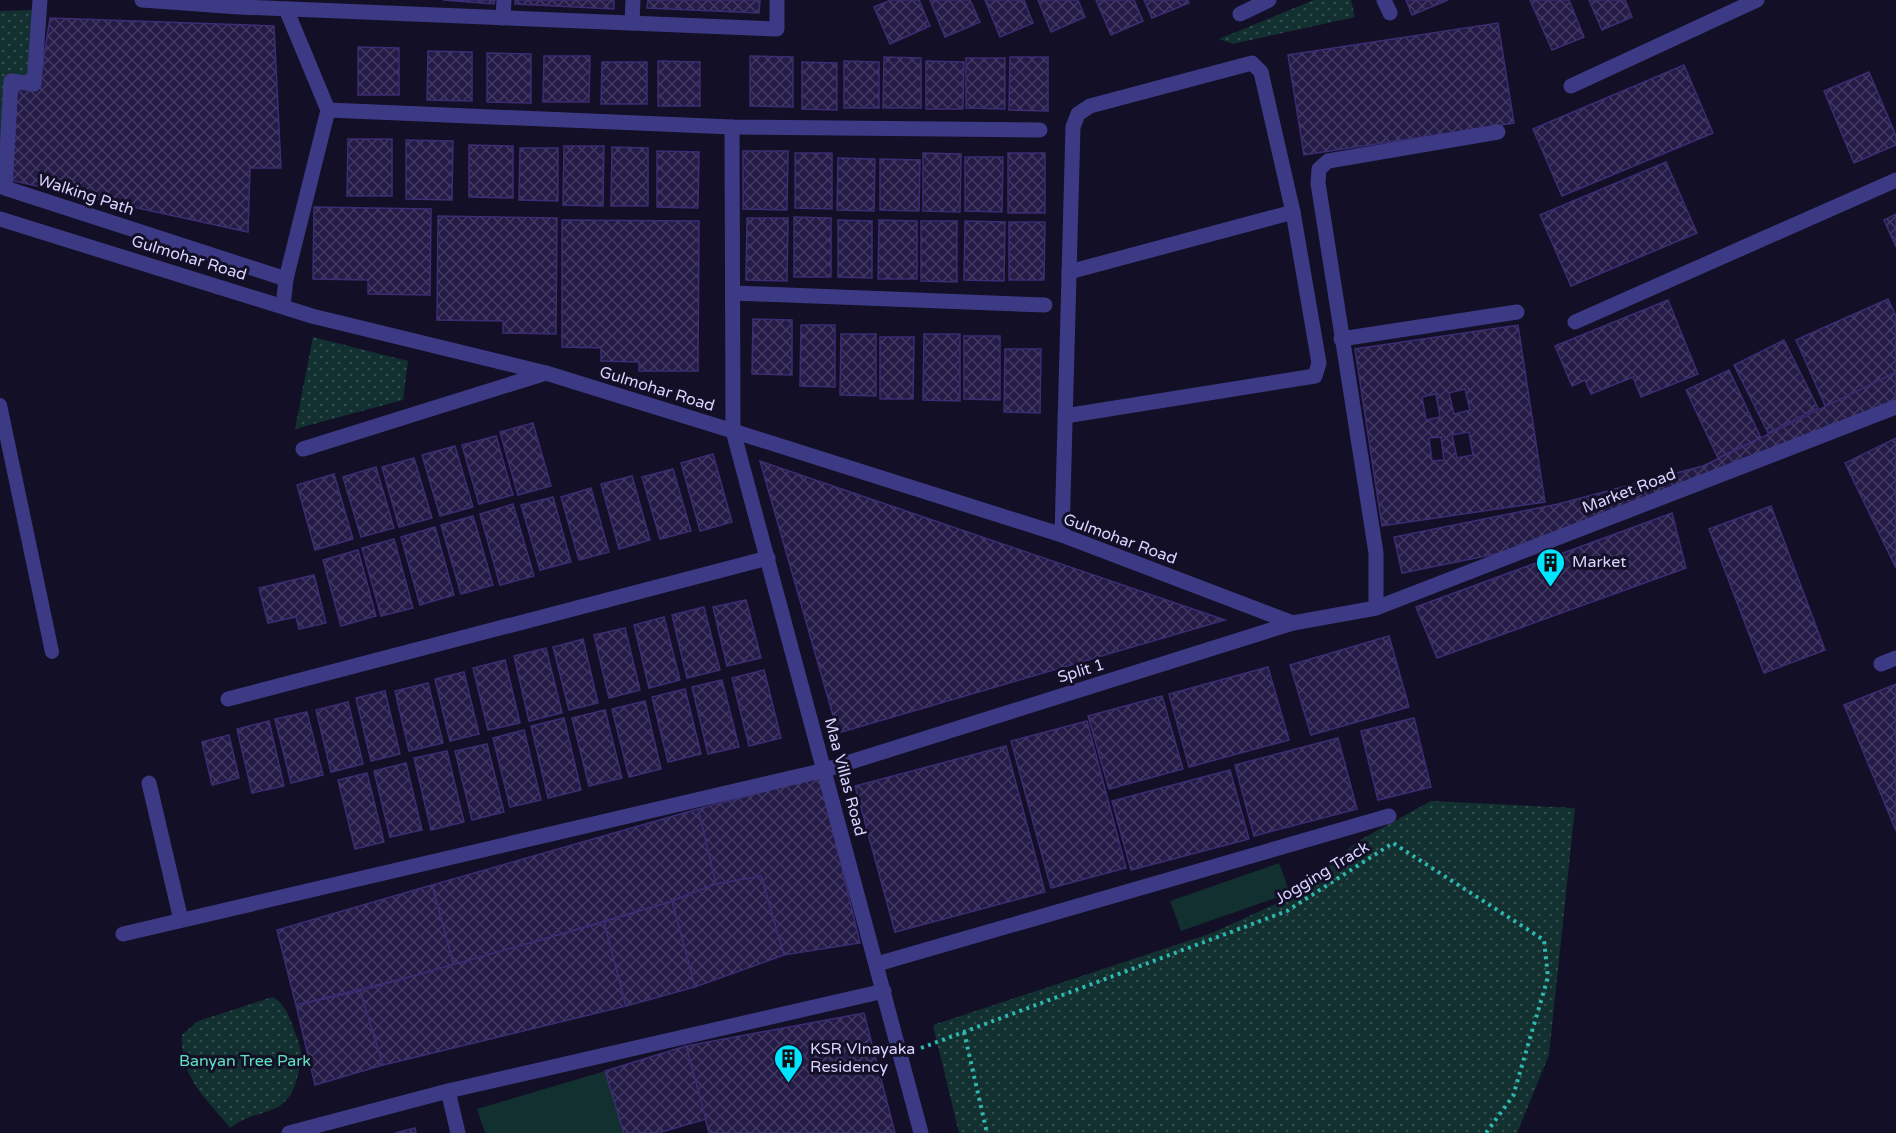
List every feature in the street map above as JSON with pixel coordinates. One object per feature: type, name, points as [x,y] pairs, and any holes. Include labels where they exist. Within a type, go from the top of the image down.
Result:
[{"type":"street","name":"Walking Path","points":[[40,0],[36,79],[34,84],[11,81],[5,188],[286,279]]},
{"type":"street","points":[[142,0],[239,4],[286,9],[364,6],[503,18],[777,29],[777,0]]},
{"type":"street","points":[[503,18],[504,0]]},
{"type":"street","points":[[632,23],[633,0]]},
{"type":"street","points":[[1240,14],[1269,0]]},
{"type":"street","points":[[1571,86],[1757,0]]},
{"type":"street","points":[[283,306],[286,279],[328,110],[286,9]]},
{"type":"street","points":[[1062,536],[1065,416],[1073,127],[1078,114],[1090,106],[1252,63],[1261,72],[1293,212],[1319,363],[1315,375],[1065,416]]},
{"type":"street","points":[[328,110],[732,127],[1040,130]]},
{"type":"street","name":"Maa Villas Road","points":[[732,127],[733,431],[921,1133]]},
{"type":"street","points":[[1376,608],[1376,553],[1341,339],[1318,183],[1319,169],[1328,161],[1498,132]]},
{"type":"street","points":[[1575,322],[1896,180]]},
{"type":"street","points":[[1069,272],[1293,212]]},
{"type":"street","name":"Gulmohar Road","points":[[0,219],[312,316],[546,373],[733,431],[1062,536],[1293,623]]},
{"type":"street","points":[[733,293],[1045,305]]},
{"type":"street","points":[[1341,339],[1517,312]]},
{"type":"street","points":[[303,449],[546,373]]},
{"type":"street","name":"Market Road","points":[[1376,608],[1896,407]]},
{"type":"street","points":[[228,699],[768,558]]},
{"type":"street","name":"Split 1","points":[[123,934],[825,770],[1293,623],[1376,608]]},
{"type":"street","points":[[1881,664],[1896,658]]},
{"type":"street","points":[[149,783],[181,920]]},
{"type":"street","points":[[877,964],[1389,816]]},
{"type":"street","points":[[289,1133],[448,1091],[884,991]]},
{"type":"street","points":[[448,1091],[458,1133]]},
{"type":"lane","points":[[0,405],[51,652]]},
{"type":"path","name":"Jogging Track","points":[[964,1032],[1287,911],[1393,843],[1544,940],[1548,977],[1513,1096],[1486,1133]]},
{"type":"path","points":[[900,1055],[964,1032],[987,1133]]},
{"type":"green space","points":[[1314,0],[1351,0],[1355,17],[1233,44],[1219,39]]},
{"type":"green space","points":[[35,10],[29,77],[8,75],[0,201],[0,11]]},
{"type":"green space","points":[[313,337],[408,361],[403,400],[295,429]]},
{"type":"green space","points":[[1431,801],[1575,808],[1549,1055],[1517,1133],[959,1133],[933,1025],[1212,933],[1284,900],[1360,840]]},
{"type":"green space","points":[[1279,863],[1290,893],[1181,931],[1170,901]]},
{"type":"green space","name":"Banyan Tree Park","points":[[273,997],[285,1009],[298,1041],[301,1055],[298,1075],[293,1090],[280,1106],[252,1116],[230,1128],[203,1096],[190,1076],[185,1064],[182,1035],[198,1021]]},
{"type":"green space","points":[[605,1071],[624,1133],[485,1133],[477,1109]]},
{"type":"building","points":[[443,0],[495,0],[494,4]]},
{"type":"building","points":[[515,0],[614,0],[614,9],[515,4]]},
{"type":"building","points":[[648,0],[760,0],[759,13],[647,8]]},
{"type":"building","points":[[891,0],[919,0],[930,26],[890,44],[874,7]]},
{"type":"building","points":[[930,0],[970,0],[980,22],[945,37]]},
{"type":"building","points":[[985,0],[1024,0],[1033,23],[1000,37]]},
{"type":"building","points":[[1038,0],[1078,0],[1085,17],[1051,32]]},
{"type":"building","points":[[1096,0],[1134,0],[1143,21],[1111,35]]},
{"type":"building","points":[[1144,0],[1188,0],[1189,3],[1152,18]]},
{"type":"building","points":[[1406,0],[1448,0],[1412,15]]},
{"type":"building","points":[[1530,0],[1569,0],[1584,37],[1552,50]]},
{"type":"building","points":[[1589,0],[1625,0],[1632,17],[1602,30]]},
{"type":"building","points":[[50,18],[274,26],[281,168],[250,168],[248,232],[9,180],[13,86],[39,88]]},
{"type":"building","points":[[1498,23],[1514,123],[1304,155],[1288,55]]},
{"type":"building","points":[[358,47],[399,48],[399,95],[358,95]]},
{"type":"building","points":[[428,51],[472,52],[472,101],[427,100]]},
{"type":"building","points":[[487,53],[531,54],[531,103],[487,102]]},
{"type":"building","points":[[544,56],[590,56],[589,102],[543,102]]},
{"type":"building","points":[[750,56],[793,57],[793,107],[750,106]]},
{"type":"building","points":[[884,57],[921,58],[921,108],[883,108]]},
{"type":"building","points":[[1010,57],[1048,57],[1048,111],[1009,110]]},
{"type":"building","points":[[966,58],[1005,58],[1005,109],[966,108]]},
{"type":"building","points":[[658,61],[700,62],[700,106],[658,106]]},
{"type":"building","points":[[844,61],[879,62],[879,108],[844,108]]},
{"type":"building","points":[[926,61],[964,62],[963,109],[926,109]]},
{"type":"building","points":[[602,62],[647,62],[647,104],[601,104]]},
{"type":"building","points":[[802,62],[837,63],[837,110],[802,109]]},
{"type":"building","points":[[1684,65],[1713,133],[1562,196],[1533,129]]},
{"type":"building","points":[[1869,72],[1896,136],[1896,145],[1854,163],[1824,91]]},
{"type":"building","points":[[348,139],[392,139],[392,196],[347,196]]},
{"type":"building","points":[[406,140],[453,141],[452,200],[406,199]]},
{"type":"building","points":[[469,145],[513,146],[513,198],[469,197]]},
{"type":"building","points":[[564,146],[604,146],[603,206],[563,205]]},
{"type":"building","points":[[612,147],[648,148],[648,206],[611,206]]},
{"type":"building","points":[[520,148],[558,148],[558,201],[519,200]]},
{"type":"building","points":[[657,151],[699,152],[698,208],[657,207]]},
{"type":"building","points":[[743,151],[788,151],[787,210],[743,209]]},
{"type":"building","points":[[795,153],[832,153],[832,209],[795,208]]},
{"type":"building","points":[[923,153],[961,154],[960,212],[923,211]]},
{"type":"building","points":[[1008,153],[1045,153],[1045,213],[1008,213]]},
{"type":"building","points":[[965,157],[1003,157],[1002,212],[965,211]]},
{"type":"building","points":[[838,158],[875,159],[874,211],[837,210]]},
{"type":"building","points":[[880,159],[920,160],[919,211],[880,210]]},
{"type":"building","points":[[1666,162],[1697,233],[1571,286],[1540,215]]},
{"type":"building","points":[[314,207],[431,209],[430,295],[368,294],[368,280],[313,279]]},
{"type":"building","points":[[1896,214],[1896,247],[1884,220]]},
{"type":"building","points":[[438,216],[557,218],[556,334],[503,333],[503,321],[437,320]]},
{"type":"building","points":[[794,217],[831,218],[831,277],[794,277]]},
{"type":"building","points":[[747,218],[788,218],[787,281],[746,280]]},
{"type":"building","points":[[562,220],[699,221],[698,371],[639,371],[639,362],[601,361],[601,348],[562,347]]},
{"type":"building","points":[[838,220],[872,221],[872,278],[838,277]]},
{"type":"building","points":[[879,220],[917,221],[917,279],[878,279]]},
{"type":"building","points":[[921,221],[957,221],[957,282],[921,281]]},
{"type":"building","points":[[965,221],[1005,222],[1004,281],[964,280]]},
{"type":"building","points":[[1009,222],[1045,222],[1044,280],[1009,280]]},
{"type":"building","points":[[1888,299],[1896,316],[1896,379],[1827,410],[1796,340]]},
{"type":"building","points":[[1668,300],[1698,374],[1641,397],[1633,377],[1591,394],[1585,380],[1572,386],[1555,346]]},
{"type":"building","points":[[753,319],[792,320],[792,375],[752,374]]},
{"type":"building","points":[[801,325],[835,325],[835,387],[800,386]]},
{"type":"building","points":[[1518,325],[1545,502],[1382,526],[1355,349]],"holes":[[[1465,389],[1470,410],[1454,414],[1449,393]],[[1436,394],[1440,417],[1426,420],[1422,397]],[[1469,432],[1473,455],[1457,458],[1452,435]],[[1441,437],[1444,460],[1432,461],[1429,438]]]},
{"type":"building","points":[[841,334],[876,334],[876,396],[840,395]]},
{"type":"building","points":[[924,334],[960,334],[960,401],[923,400]]},
{"type":"building","points":[[964,336],[1000,336],[1000,400],[964,399]]},
{"type":"building","points":[[880,337],[914,337],[913,399],[880,399]]},
{"type":"building","points":[[1784,340],[1818,408],[1768,433],[1734,365]]},
{"type":"building","points":[[1005,349],[1041,349],[1040,413],[1004,412]]},
{"type":"building","points":[[1729,370],[1761,438],[1718,458],[1686,390]]},
{"type":"building","points":[[1896,372],[1896,407],[1535,546],[1402,573],[1394,537],[1558,504],[1703,466]]},
{"type":"building","points":[[533,423],[551,486],[518,495],[500,432]]},
{"type":"building","points":[[496,436],[513,495],[479,504],[462,445]]},
{"type":"building","points":[[1896,438],[1896,568],[1845,463]]},
{"type":"building","points":[[455,446],[473,507],[440,516],[422,455]]},
{"type":"building","points":[[713,454],[732,522],[700,531],[681,463]]},
{"type":"building","points":[[414,458],[432,518],[399,527],[382,467]]},
{"type":"building","points":[[760,461],[1225,620],[838,733]]},
{"type":"building","points":[[376,467],[394,528],[361,537],[343,477]]},
{"type":"building","points":[[673,469],[691,531],[660,539],[642,477]]},
{"type":"building","points":[[334,474],[353,539],[315,550],[297,485]]},
{"type":"building","points":[[632,476],[650,540],[619,549],[601,484]]},
{"type":"building","points":[[591,488],[609,552],[579,560],[561,497]]},
{"type":"building","points":[[553,497],[571,562],[540,570],[521,505]]},
{"type":"building","points":[[513,504],[534,576],[500,585],[480,514]]},
{"type":"building","points":[[1771,506],[1825,650],[1764,673],[1709,529]]},
{"type":"building","name":"Market","points":[[1672,513],[1686,568],[1437,658],[1416,607]]},
{"type":"building","points":[[473,516],[493,585],[461,594],[441,525]]},
{"type":"building","points":[[435,527],[454,595],[420,605],[401,537]]},
{"type":"building","points":[[394,539],[413,608],[381,616],[362,548]]},
{"type":"building","points":[[358,550],[376,616],[341,626],[323,560]]},
{"type":"building","points":[[314,575],[326,623],[299,629],[296,617],[268,623],[259,588]]},
{"type":"building","points":[[746,600],[761,658],[727,666],[713,607]]},
{"type":"building","points":[[704,607],[720,670],[687,678],[672,615]]},
{"type":"building","points":[[664,617],[680,680],[649,688],[634,625]]},
{"type":"building","points":[[625,628],[640,690],[609,698],[594,635]]},
{"type":"building","points":[[1389,636],[1409,707],[1311,735],[1290,665]]},
{"type":"building","points":[[583,639],[598,703],[569,710],[553,647]]},
{"type":"building","points":[[546,648],[562,713],[529,721],[514,656]]},
{"type":"building","points":[[505,660],[520,723],[488,730],[473,668]]},
{"type":"building","points":[[1268,667],[1289,740],[1189,767],[1169,694]]},
{"type":"building","points":[[764,670],[781,738],[749,746],[732,678]]},
{"type":"building","points":[[464,672],[479,734],[450,741],[435,679]]},
{"type":"building","points":[[722,680],[739,747],[708,754],[692,687]]},
{"type":"building","points":[[428,683],[443,743],[409,751],[395,691]]},
{"type":"building","points":[[1896,684],[1896,831],[1844,705]]},
{"type":"building","points":[[685,689],[701,754],[668,762],[652,697]]},
{"type":"building","points":[[385,691],[400,754],[371,761],[356,698]]},
{"type":"building","points":[[1162,696],[1183,769],[1109,789],[1088,716]]},
{"type":"building","points":[[645,701],[661,769],[629,777],[612,709]]},
{"type":"building","points":[[348,702],[363,764],[331,772],[316,710]]},
{"type":"building","points":[[605,710],[622,778],[589,786],[572,718]]},
{"type":"building","points":[[307,712],[323,775],[291,783],[275,719]]},
{"type":"building","points":[[564,718],[581,790],[548,798],[531,726]]},
{"type":"building","points":[[1414,718],[1431,787],[1378,800],[1361,731]]},
{"type":"building","points":[[269,721],[284,786],[252,793],[237,729]]},
{"type":"building","points":[[1087,721],[1126,868],[1051,888],[1011,741]]},
{"type":"building","points":[[524,730],[541,800],[510,807],[493,738]]},
{"type":"building","points":[[229,735],[239,778],[212,785],[202,742]]},
{"type":"building","points":[[1338,738],[1357,809],[1254,836],[1235,765]]},
{"type":"building","points":[[487,744],[504,812],[472,820],[455,751]]},
{"type":"building","points":[[1006,746],[1045,892],[895,932],[855,786]]},
{"type":"building","points":[[447,751],[464,822],[431,830],[414,758]]},
{"type":"building","points":[[406,763],[422,830],[390,837],[374,771]]},
{"type":"building","points":[[1230,770],[1249,839],[1131,870],[1112,801]]},
{"type":"building","points":[[367,773],[384,842],[355,849],[338,780]]},
{"type":"building","points":[[820,777],[860,943],[784,955],[761,876],[716,884],[698,809]]},
{"type":"building","points":[[698,809],[716,884],[672,901],[454,966],[432,885]]},
{"type":"building","points":[[761,876],[784,955],[695,987],[672,901],[716,884]]},
{"type":"building","points":[[432,885],[454,966],[296,1005],[277,930]]},
{"type":"building","points":[[672,901],[695,987],[626,1006],[604,922]]},
{"type":"building","points":[[604,922],[626,1006],[383,1065],[360,991]]},
{"type":"building","points":[[360,991],[383,1065],[315,1085],[296,1005]]},
{"type":"building","name":"KSR VInayaka Residency","points":[[864,1013],[895,1133],[709,1133],[686,1046]]},
{"type":"building","points":[[686,1046],[706,1119],[658,1133],[624,1133],[605,1071]]},
{"type":"building","points":[[415,1128],[416,1133],[395,1133]]},
{"type":"place","name":"Market","points":[[1551,588]]},
{"type":"place","name":"KSR VInayaka Residency","points":[[789,1084]]}]
